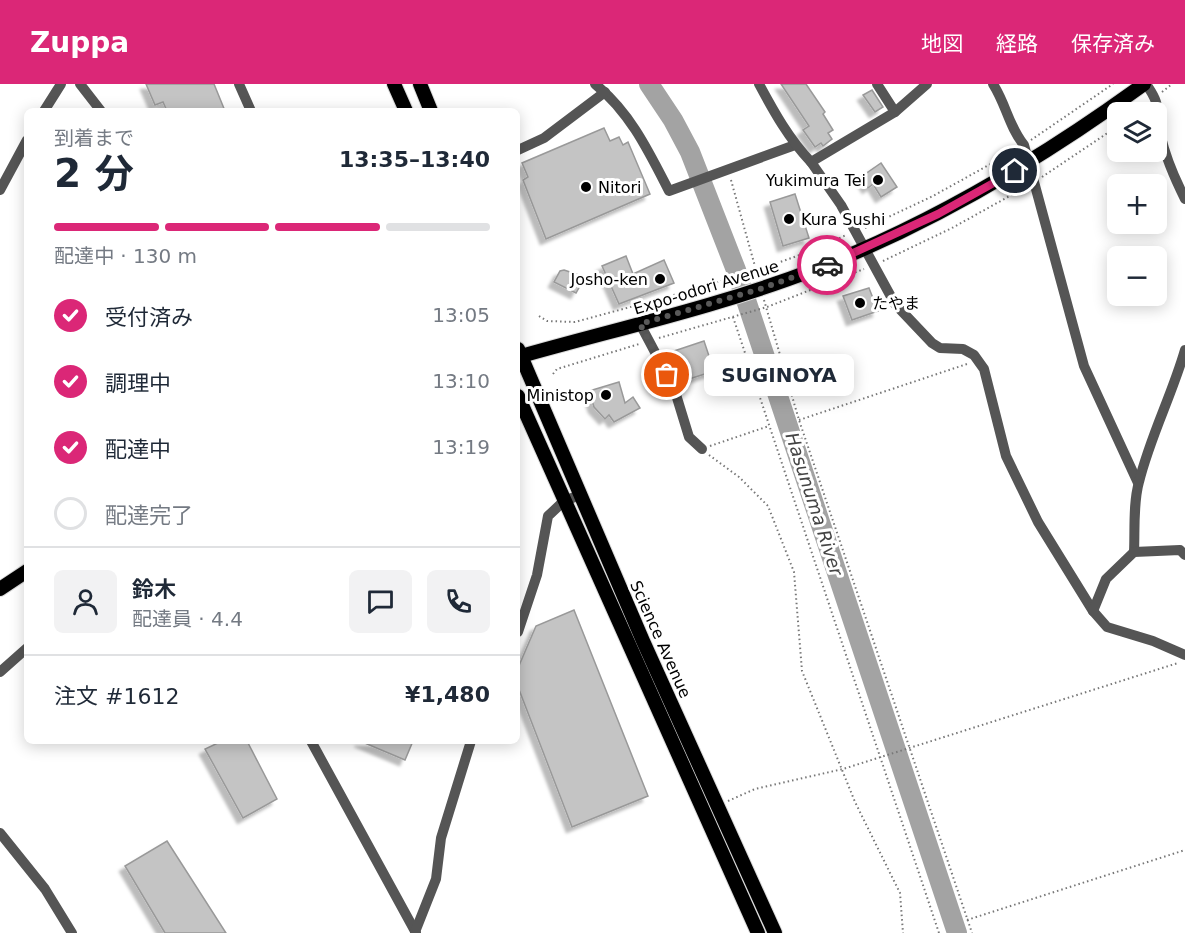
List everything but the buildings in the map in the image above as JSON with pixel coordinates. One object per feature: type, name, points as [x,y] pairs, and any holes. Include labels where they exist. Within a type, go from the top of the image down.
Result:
[{"type":"main road","points":[[394,84],[405,108]]},
{"type":"main road","points":[[420,84],[430,108]]},
{"type":"main road","name":"Expo-odori Avenue","points":[[520,354],[640,324],[758,290],[865,249],[938,214],[1029,163],[1145,84]]},
{"type":"main road","name":"Science Avenue","points":[[520,359],[775,933]]},
{"type":"main road","name":"Science Avenue","points":[[520,401],[758,933]]},
{"type":"main road","points":[[0,590],[24,574]]},
{"type":"street","points":[[46,108],[61,84]]},
{"type":"street","points":[[80,84],[99,108]]},
{"type":"street","points":[[239,84],[250,108]]},
{"type":"street","points":[[595,84],[605,92],[642,136],[669,190],[795,145]]},
{"type":"street","points":[[759,84],[795,145],[811,162],[841,205],[895,304],[923,336],[940,348],[963,349],[979,361],[984,369],[1006,456],[1038,522],[1093,611],[1107,627],[1153,641],[1185,656]]},
{"type":"street","points":[[877,84],[895,112]]},
{"type":"street","points":[[811,162],[895,112],[927,84]]},
{"type":"street","points":[[993,84],[1002,98],[1009,122],[1024,145],[1084,366],[1138,483]]},
{"type":"street","points":[[1145,84],[1158,101],[1160,134],[1168,161],[1185,199]]},
{"type":"street","points":[[520,149],[544,138],[605,92]]},
{"type":"street","points":[[0,190],[24,146]]},
{"type":"street","points":[[640,324],[674,388],[689,437],[702,449]]},
{"type":"street","points":[[1134,552],[1138,483],[1160,415],[1176,383],[1185,350]]},
{"type":"street","points":[[520,626],[537,575],[548,516],[564,501],[580,495]]},
{"type":"street","points":[[1093,611],[1106,579],[1134,552],[1180,550],[1185,555]]},
{"type":"street","points":[[0,672],[24,651]]},
{"type":"street","points":[[313,744],[416,933]]},
{"type":"street","points":[[416,933],[436,879],[441,838],[470,744]]},
{"type":"street","points":[[0,833],[45,889],[72,933]]},
{"type":"path","points":[[539,316],[548,321],[575,322],[722,282],[814,250],[855,230],[870,227],[933,196],[1024,145],[1113,84]]},
{"type":"path","points":[[939,933],[734,316],[766,307],[873,265],[952,228],[1033,183],[1107,133]]},
{"type":"path","points":[[730,176],[756,270]]},
{"type":"path","points":[[758,290],[766,307],[799,420],[908,749],[972,933]]},
{"type":"path","points":[[799,420],[979,361]]},
{"type":"path","points":[[702,449],[770,426]]},
{"type":"path","points":[[702,449],[739,477],[768,506],[794,572],[802,671],[855,802],[900,893],[903,933]]},
{"type":"path","points":[[717,806],[755,789],[843,769],[1185,661]]},
{"type":"path","points":[[967,920],[1185,850]]},
{"type":"waterway","name":"Hasunuma River","points":[[649,84],[673,120],[690,152],[736,270],[957,933]]},
{"type":"way so far","points":[[667,375],[640,324],[760,289],[827,265]]},
{"type":"place","name":"Yukimura Tei","points":[[878,180]]},
{"type":"place","name":"Nitori","points":[[586,187]]},
{"type":"place","name":"Kura Sushi","points":[[789,219]]},
{"type":"place","name":"Josho-ken","points":[[660,279]]},
{"type":"place","name":"たやま","points":[[860,303]]},
{"type":"place","name":"SUGINOYA","points":[[667,375]]},
{"type":"place","name":"Ministop","points":[[606,395]]},
{"type":"route","points":[[827,265],[938,214],[1015,171]]}]
